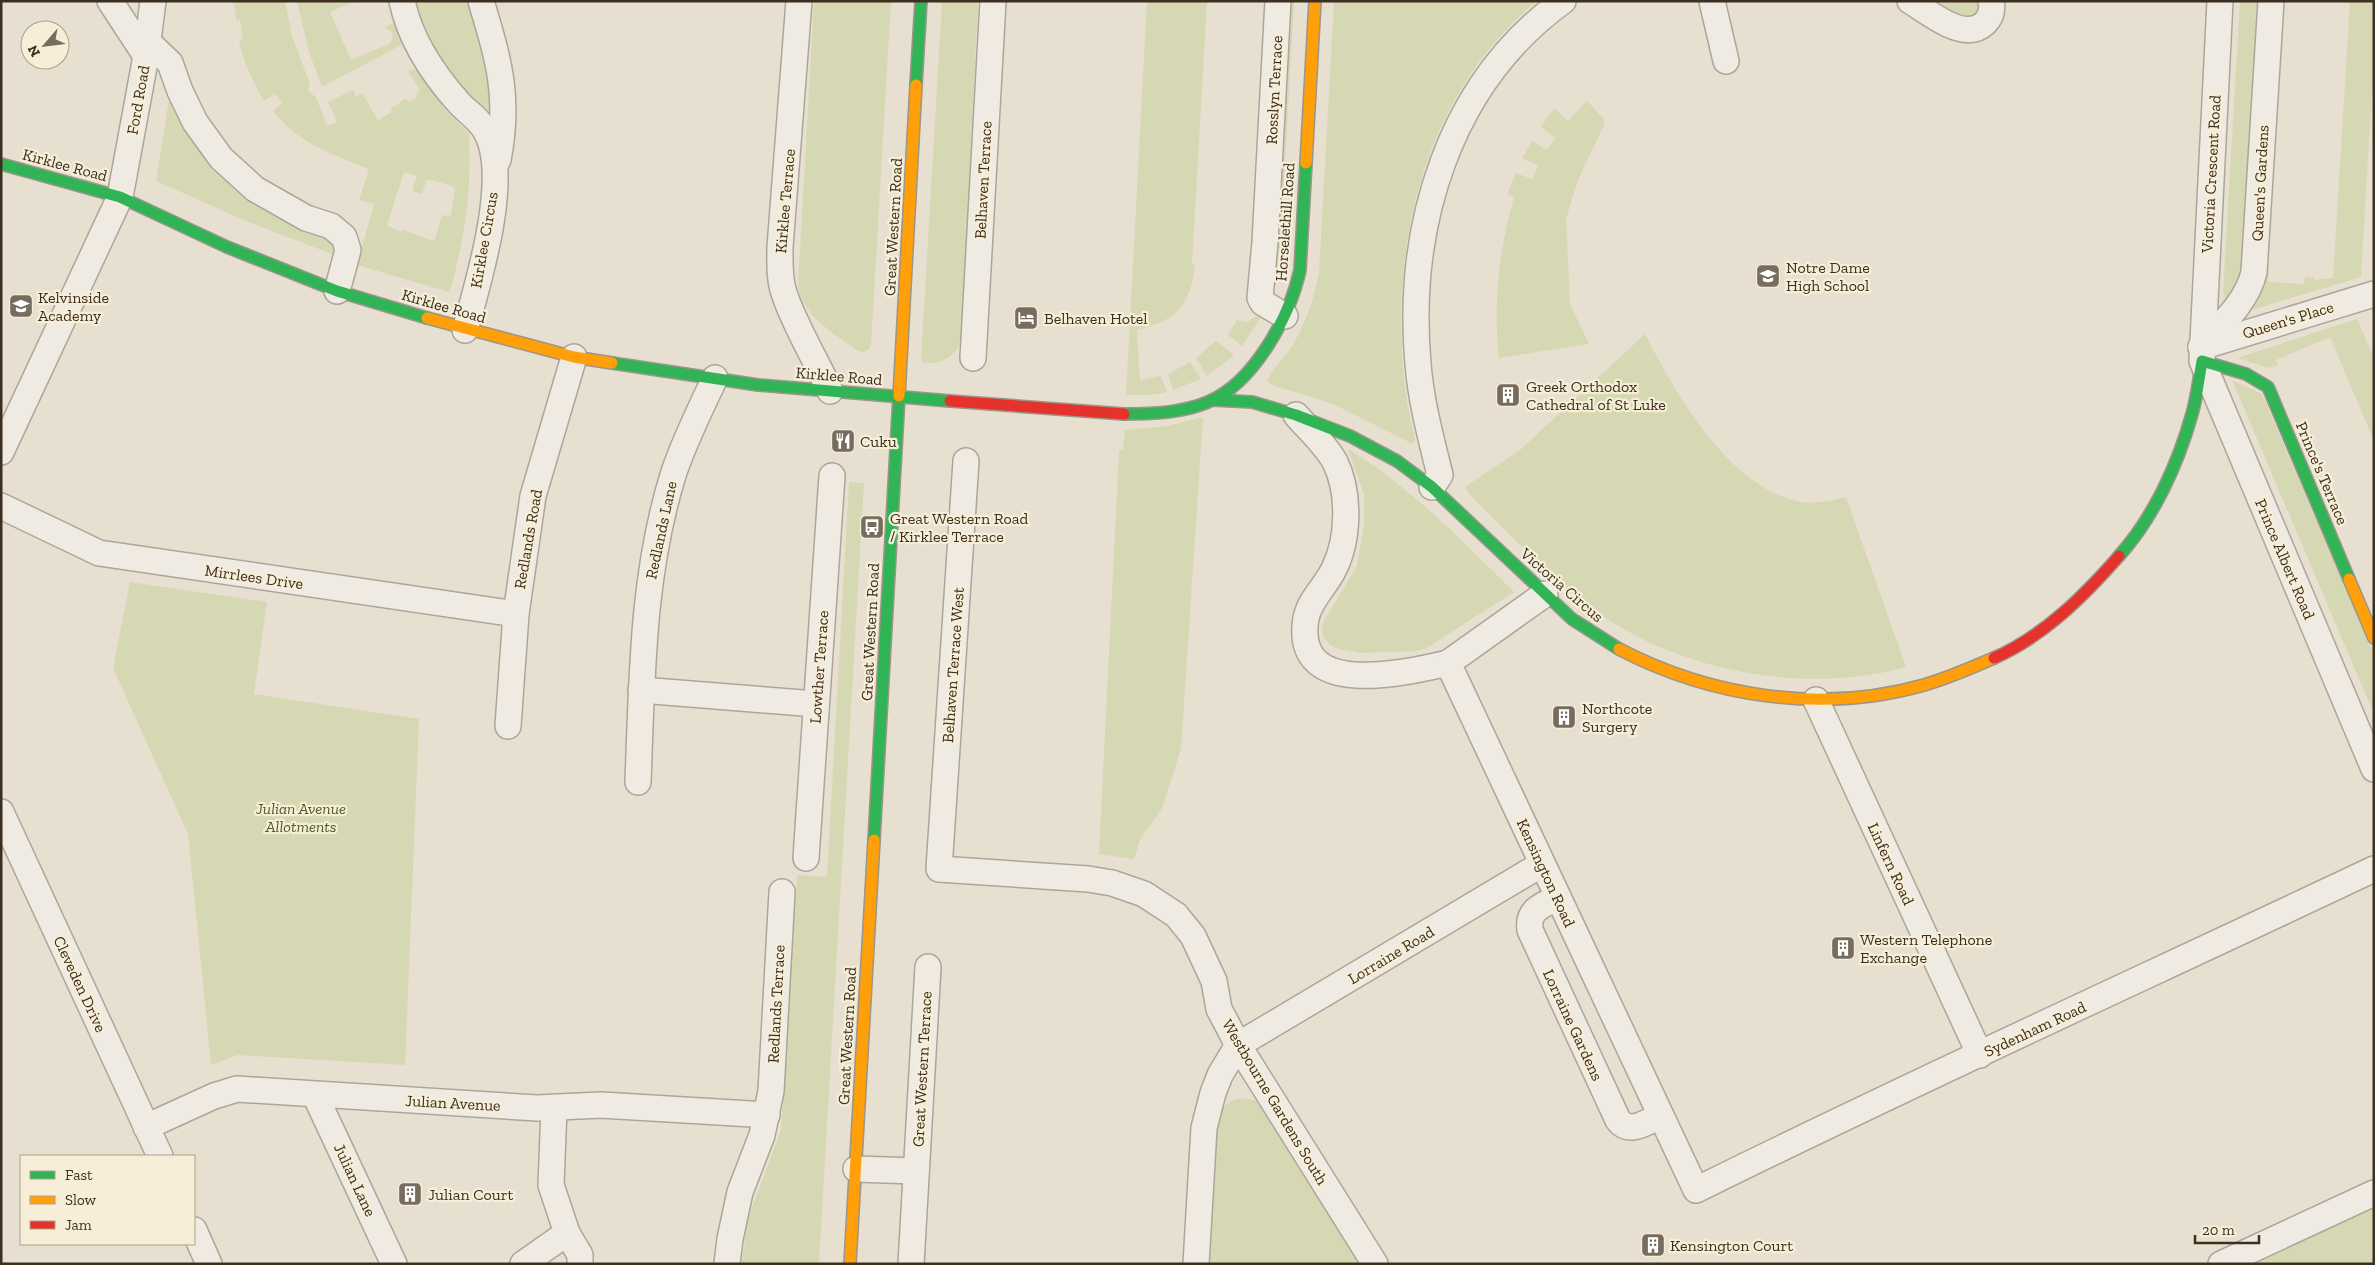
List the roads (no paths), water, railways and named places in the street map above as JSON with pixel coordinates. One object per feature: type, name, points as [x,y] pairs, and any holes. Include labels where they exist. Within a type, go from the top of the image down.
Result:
[{"type":"street","points":[[110,1],[147,49],[170,63],[180,91],[195,122],[221,158],[255,189],[306,218],[331,226],[344,237],[348,250],[337,291]]},
{"type":"street","name":"Kirklee Circus","points":[[402,1],[415,39],[436,75],[460,104],[485,129],[492,152],[494,180],[492,212],[484,257],[465,330]]},
{"type":"street","name":"Kirklee Circus","points":[[481,1],[504,85],[502,140],[494,180]]},
{"type":"street","name":"Kirklee Terrace","points":[[799,1],[780,247],[780,272],[783,292],[830,391]]},
{"type":"street","name":"Great Western Road","points":[[850,1264],[921,1]]},
{"type":"street","name":"Belhaven Terrace","points":[[973,358],[993,1]]},
{"type":"street","name":"Rosslyn Terrace","points":[[1278,1],[1265,242],[1260,298],[1263,303],[1285,316]]},
{"type":"street","name":"Horselethill Road","points":[[900,398],[1148,415],[1180,410],[1213,400],[1240,379],[1262,352],[1285,316],[1297,288],[1300,270],[1315,1]]},
{"type":"street","points":[[1432,487],[1440,476],[1422,399],[1416,322],[1423,236],[1434,186],[1453,134],[1479,89],[1519,39],[1563,1]]},
{"type":"street","points":[[1712,1],[1726,61]]},
{"type":"street","points":[[1910,1],[1950,25],[1970,30],[1982,26],[1988,20],[1991,15],[1992,1]]},
{"type":"street","name":"Victoria Crescent Road","points":[[2202,354],[2220,1]]},
{"type":"street","name":"Queen's Gardens","points":[[2202,354],[2236,307],[2252,280],[2254,272],[2271,1]]},
{"type":"street","name":"Ford Road","points":[[1,452],[120,196],[147,49],[153,2]]},
{"type":"street","name":"Kirklee Road","points":[[1,164],[120,196],[227,247],[337,291],[465,330],[574,357],[758,385],[900,398]]},
{"type":"street","name":"Queen's Place","points":[[2202,354],[2374,294]]},
{"type":"street","name":"Victoria Circus","points":[[1213,400],[1252,402],[1296,415],[1350,436],[1397,461],[1432,487],[1545,594],[1591,633],[1632,656],[1660,668],[1745,694],[1816,700],[1892,693],[1954,676],[2014,646],[2067,610],[2119,557],[2162,493],[2190,427],[2196,401],[2202,354]]},
{"type":"street","name":"Prince's Terrace","points":[[2202,354],[2264,382],[2268,388],[2374,638]]},
{"type":"street","name":"Prince Albert Road","points":[[2202,354],[2374,769]]},
{"type":"street","name":"Redlands Road","points":[[508,726],[516,614],[533,496],[574,357]]},
{"type":"street","name":"Redlands Lane","points":[[638,782],[641,690],[648,590],[660,526],[674,472],[692,425],[715,378]]},
{"type":"street","points":[[1296,415],[1335,462],[1342,484],[1345,505],[1345,527],[1338,562],[1330,579],[1315,597],[1307,615],[1306,641],[1312,654],[1320,664],[1330,671],[1354,675],[1410,672],[1448,663],[1545,594]]},
{"type":"street","name":"Belhaven Terrace West","points":[[939,869],[966,461]]},
{"type":"street","name":"Lowther Terrace","points":[[806,858],[832,476]]},
{"type":"street","name":"Mirrlees Drive","points":[[1,506],[99,554],[516,614]]},
{"type":"street","name":"Kensington Road","points":[[1448,663],[1696,1190]]},
{"type":"street","points":[[641,690],[816,704]]},
{"type":"street","name":"Linfern Road","points":[[1816,700],[1980,1055]]},
{"type":"street","name":"Cleveden Drive","points":[[1,812],[160,1155]]},
{"type":"street","name":"Lorraine Road","points":[[1238,1045],[1542,864]]},
{"type":"street","name":"Westbourne Gardens South","points":[[939,869],[1088,879],[1112,883],[1144,894],[1176,915],[1203,954],[1214,981],[1219,1009],[1238,1045],[1375,1264]]},
{"type":"street","name":"Sydenham Road","points":[[1696,1190],[1856,1111],[1980,1055],[2374,869]]},
{"type":"street","name":"Redlands Terrace","points":[[727,1264],[740,1192],[762,1135],[771,1091],[782,892]]},
{"type":"street","name":"Lorraine Gardens","points":[[1558,898],[1534,910],[1530,918],[1530,930],[1614,1112],[1620,1123],[1628,1127],[1640,1125],[1660,1116]]},
{"type":"street","name":"Great Western Terrace","points":[[911,1264],[928,967]]},
{"type":"street","points":[[1196,1264],[1204,1128],[1212,1093],[1220,1075],[1238,1045]]},
{"type":"street","name":"Julian Avenue","points":[[146,1127],[214,1096],[236,1089],[554,1108],[601,1105],[767,1115]]},
{"type":"street","name":"Julian Lane","points":[[315,1095],[394,1264]]},
{"type":"street","points":[[554,1108],[551,1185],[568,1233],[580,1255],[580,1264]]},
{"type":"street","name":"Great Western Terrace","points":[[856,1169],[916,1172]]},
{"type":"street","points":[[2221,1264],[2374,1193]]},
{"type":"street","points":[[195,1232],[209,1264]]},
{"type":"street","points":[[523,1264],[568,1233]]},
{"type":"place","name":"Notre Dame High School","points":[[1768,276]]},
{"type":"place","name":"Kelvinside Academy","points":[[21,306]]},
{"type":"place","name":"Belhaven Hotel","points":[[1026,318]]},
{"type":"place","name":"Greek Orthodox Cathedral of St Luke","points":[[1508,395]]},
{"type":"place","name":"Cuku","points":[[843,441]]},
{"type":"place","name":"Great Western Road / Kirklee Terrace","points":[[872,527]]},
{"type":"place","name":"Northcote Surgery","points":[[1564,717]]},
{"type":"place","name":"Western Telephone Exchange","points":[[1843,948]]},
{"type":"place","name":"Julian Court","points":[[410,1194]]},
{"type":"place","name":"Kensington Court","points":[[1653,1245]]},
{"type":"park label","name":"Julian Avenue Allotments","points":[[301,817]]}]
